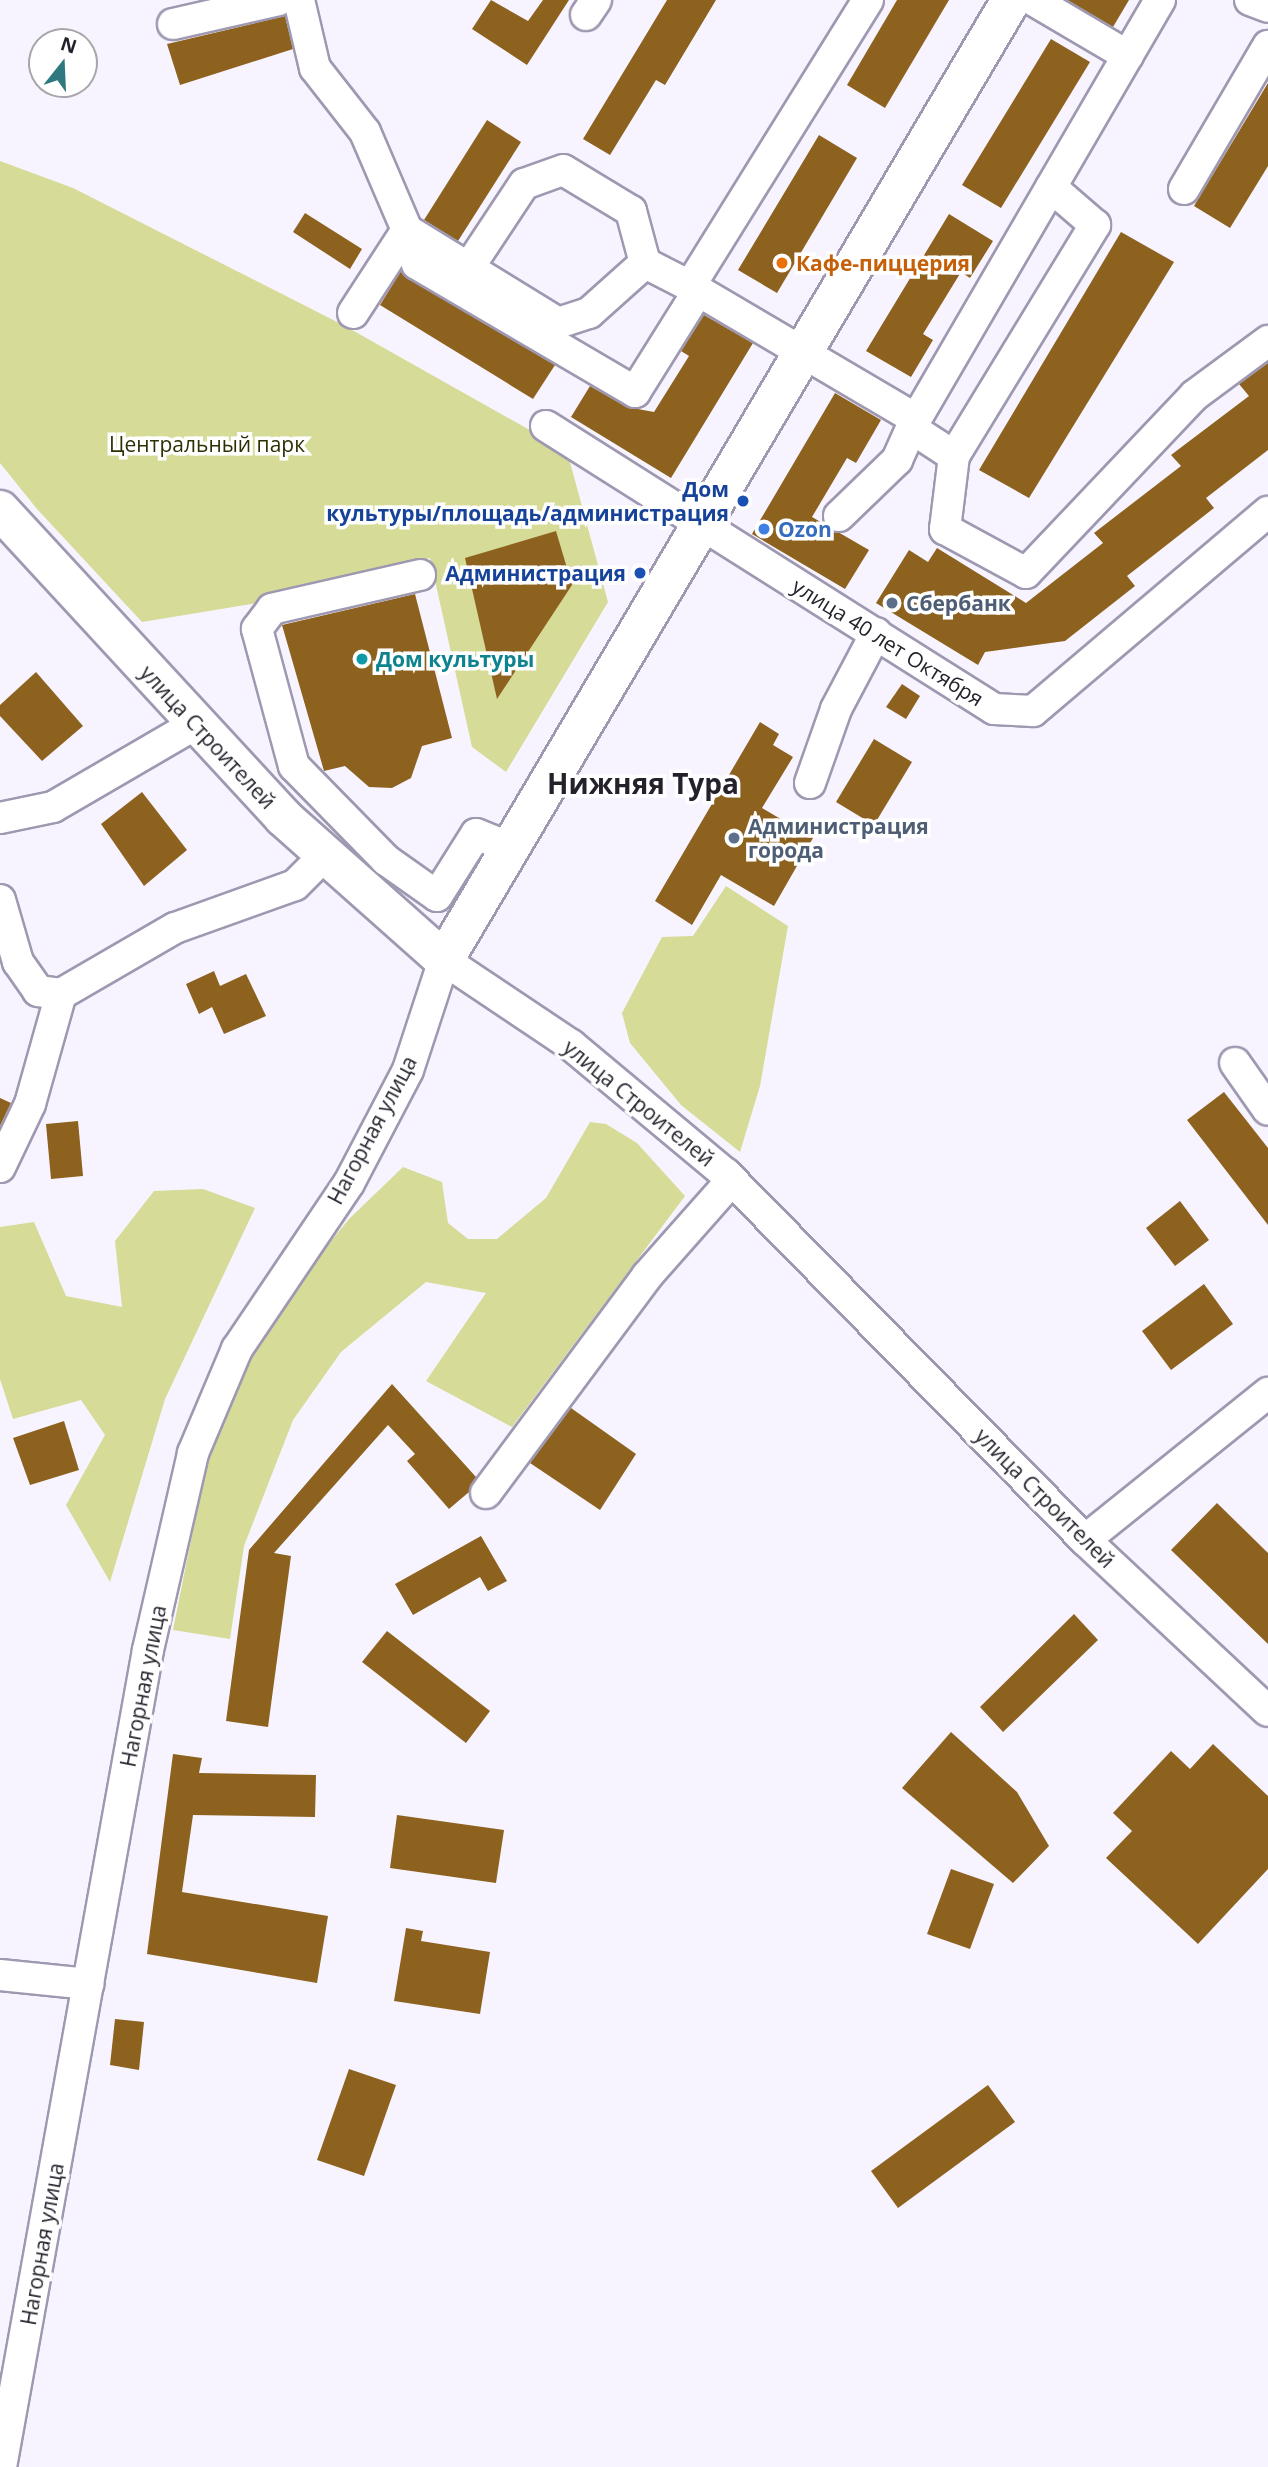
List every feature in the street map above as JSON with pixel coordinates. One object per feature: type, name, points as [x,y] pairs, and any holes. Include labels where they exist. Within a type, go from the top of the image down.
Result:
[{"type":"main road","points":[[444,960],[1011,0]]},
{"type":"main road","name":"улица Строителей","points":[[0,510],[194,726],[324,856],[444,960]]},
{"type":"street","points":[[173,24],[279,0]]},
{"type":"street","points":[[299,0],[316,68],[365,132],[417,237],[417,264],[635,392],[868,0]]},
{"type":"street","points":[[1033,0],[1128,55]]},
{"type":"street","points":[[839,516],[897,460],[913,424],[1160,0]]},
{"type":"street","points":[[1184,189],[1268,46]]},
{"type":"street","points":[[469,267],[524,184],[563,170],[631,211],[645,263],[694,289],[913,424],[954,456]]},
{"type":"street","points":[[1051,187],[1095,225],[954,456],[945,529],[1026,573],[1195,395],[1268,341]]},
{"type":"street","points":[[417,237],[558,323],[589,313],[645,263]]},
{"type":"street","points":[[353,313],[417,237]]},
{"type":"street","name":"улица 40 лет Октября","points":[[545,426],[994,709],[1033,711],[1268,512]]},
{"type":"street","points":[[420,575],[272,609],[257,629],[294,766],[386,860],[437,896],[476,834],[510,848]]},
{"type":"street","points":[[810,783],[836,709],[876,634]]},
{"type":"street","points":[[0,818],[53,807],[194,726]]},
{"type":"street","points":[[0,900],[18,961],[38,991],[61,993],[175,928],[295,885],[324,856]]},
{"type":"street","name":"улица Строителей","points":[[444,960],[571,1045],[732,1180],[1086,1540],[1268,1711]]},
{"type":"street","name":"Нагорная улица","points":[[2,2467],[148,1650],[193,1453],[237,1349],[349,1183],[402,1082],[444,960]]},
{"type":"street","points":[[0,1167],[30,1104],[61,993]]},
{"type":"street","points":[[1234,1063],[1268,1110]]},
{"type":"street","points":[[486,1493],[647,1276],[732,1180]]},
{"type":"street","points":[[1086,1540],[1268,1393]]},
{"type":"street","points":[[0,1975],[89,1984]]},
{"type":"green space","name":"Центральный парк","points":[[0,161],[73,188],[345,326],[567,451],[608,602],[506,772],[472,747],[430,558],[269,601],[142,622],[37,509],[0,463]]},
{"type":"green space","points":[[726,886],[788,926],[760,1086],[740,1152],[681,1105],[630,1043],[622,1013],[662,937],[693,936]]},
{"type":"green space","points":[[590,1122],[606,1124],[637,1143],[685,1196],[512,1427],[426,1381],[486,1293],[426,1282],[341,1352],[293,1420],[244,1546],[230,1639],[173,1630],[209,1450],[269,1317],[349,1219],[403,1167],[442,1182],[448,1223],[468,1239],[497,1239],[546,1198]]},
{"type":"green space","points":[[203,1189],[255,1208],[165,1399],[110,1582],[66,1505],[105,1435],[81,1400],[13,1419],[0,1379],[0,1227],[34,1222],[66,1296],[122,1307],[115,1241],[154,1191]]},
{"type":"building","points":[[491,0],[528,21],[543,0],[569,0],[527,65],[472,29]]},
{"type":"building","points":[[667,0],[716,0],[665,85],[656,80],[610,155],[583,139]]},
{"type":"building","points":[[897,0],[949,0],[885,108],[847,85]]},
{"type":"building","points":[[1067,0],[1129,0],[1113,27]]},
{"type":"building","points":[[285,16],[293,49],[180,85],[167,44]]},
{"type":"building","points":[[1051,39],[1090,62],[1001,208],[962,185]]},
{"type":"building","points":[[1268,83],[1268,166],[1230,228],[1194,206]]},
{"type":"building","points":[[487,120],[521,142],[458,241],[424,220]]},
{"type":"building","points":[[819,135],[857,158],[777,293],[738,270]]},
{"type":"building","points":[[305,213],[362,249],[350,269],[293,232]]},
{"type":"building","points":[[949,214],[993,241],[970,278],[961,272],[923,334],[933,340],[911,377],[866,351]]},
{"type":"building","points":[[1121,232],[1174,262],[1029,498],[979,470]]},
{"type":"building","points":[[401,271],[555,365],[533,399],[380,305]]},
{"type":"building","points":[[704,315],[753,343],[671,478],[571,417],[590,386],[627,407],[654,412],[689,356],[681,351]]},
{"type":"building","points":[[1268,363],[1268,450],[1206,498],[1214,508],[1127,576],[1135,586],[1065,641],[985,652],[978,665],[876,603],[909,550],[928,562],[937,548],[1026,603],[1103,543],[1094,533],[1181,466],[1171,455],[1249,396],[1239,384]]},
{"type":"building","points":[[835,393],[881,420],[856,463],[847,458],[812,517],[869,550],[845,589],[752,534]]},
{"type":"building","points":[[556,531],[572,585],[497,699],[465,558]]},
{"type":"building","name":"Дом культуры","points":[[415,594],[452,738],[422,746],[411,778],[392,788],[369,787],[345,766],[324,771],[282,625]]},
{"type":"building","points":[[36,672],[83,726],[42,761],[0,716],[0,705]]},
{"type":"building","points":[[902,684],[920,696],[906,719],[886,707]]},
{"type":"building","points":[[760,722],[779,734],[773,745],[793,757],[762,808],[813,838],[774,906],[721,875],[692,925],[655,901]]},
{"type":"building","points":[[874,739],[912,762],[874,825],[836,802]]},
{"type":"building","points":[[142,792],[187,850],[144,886],[101,824]]},
{"type":"building","points":[[214,971],[220,986],[246,974],[266,1016],[224,1034],[212,1007],[199,1014],[186,984]]},
{"type":"building","points":[[1224,1092],[1268,1148],[1268,1225],[1187,1120]]},
{"type":"building","points":[[0,1098],[11,1103],[0,1126]]},
{"type":"building","points":[[78,1121],[83,1176],[51,1179],[46,1124]]},
{"type":"building","points":[[1180,1201],[1209,1240],[1175,1266],[1146,1228]]},
{"type":"building","points":[[1204,1284],[1233,1324],[1171,1370],[1142,1331]]},
{"type":"building","points":[[392,1384],[476,1477],[469,1492],[449,1509],[407,1461],[415,1454],[388,1425],[274,1553],[291,1556],[268,1727],[226,1721],[249,1550]]},
{"type":"building","points":[[571,1408],[636,1454],[600,1510],[530,1463]]},
{"type":"building","points":[[64,1421],[79,1470],[30,1485],[13,1438]]},
{"type":"building","points":[[1217,1503],[1268,1553],[1268,1644],[1171,1550]]},
{"type":"building","points":[[481,1536],[507,1581],[488,1591],[480,1577],[413,1615],[395,1584]]},
{"type":"building","points":[[1074,1614],[1098,1640],[1003,1732],[980,1707]]},
{"type":"building","points":[[387,1631],[490,1711],[466,1743],[362,1662]]},
{"type":"building","points":[[951,1732],[1017,1792],[1049,1846],[1013,1883],[902,1788]]},
{"type":"building","points":[[1213,1744],[1268,1796],[1268,1869],[1198,1944],[1106,1858],[1132,1831],[1113,1813],[1171,1751],[1190,1769]]},
{"type":"building","points":[[173,1754],[202,1758],[199,1773],[316,1775],[315,1817],[193,1815],[182,1892],[328,1916],[317,1983],[147,1954]]},
{"type":"building","points":[[397,1815],[504,1830],[496,1883],[390,1868]]},
{"type":"building","points":[[951,1869],[994,1884],[970,1949],[927,1934]]},
{"type":"building","points":[[406,1928],[423,1931],[421,1941],[490,1952],[480,2014],[394,2001]]},
{"type":"building","points":[[115,2019],[144,2022],[139,2070],[110,2065]]},
{"type":"building","points":[[349,2069],[396,2085],[364,2176],[317,2160]]},
{"type":"building","points":[[988,2085],[1015,2122],[898,2208],[871,2171]]},
{"type":"place","name":"Кафе-пиццерия","points":[[782,263]]},
{"type":"place","name":"Дом культуры/площадь/администрация","points":[[743,501]]},
{"type":"place","name":"Ozon","points":[[764,529]]},
{"type":"place","name":"Администрация","points":[[640,573]]},
{"type":"place","name":"Сбербанк","points":[[892,603]]},
{"type":"place","name":"Дом культуры","points":[[362,659]]},
{"type":"place","name":"Администрация города","points":[[734,838]]},
{"type":"district","name":"Нижняя Тура","points":[[643,783]]}]
